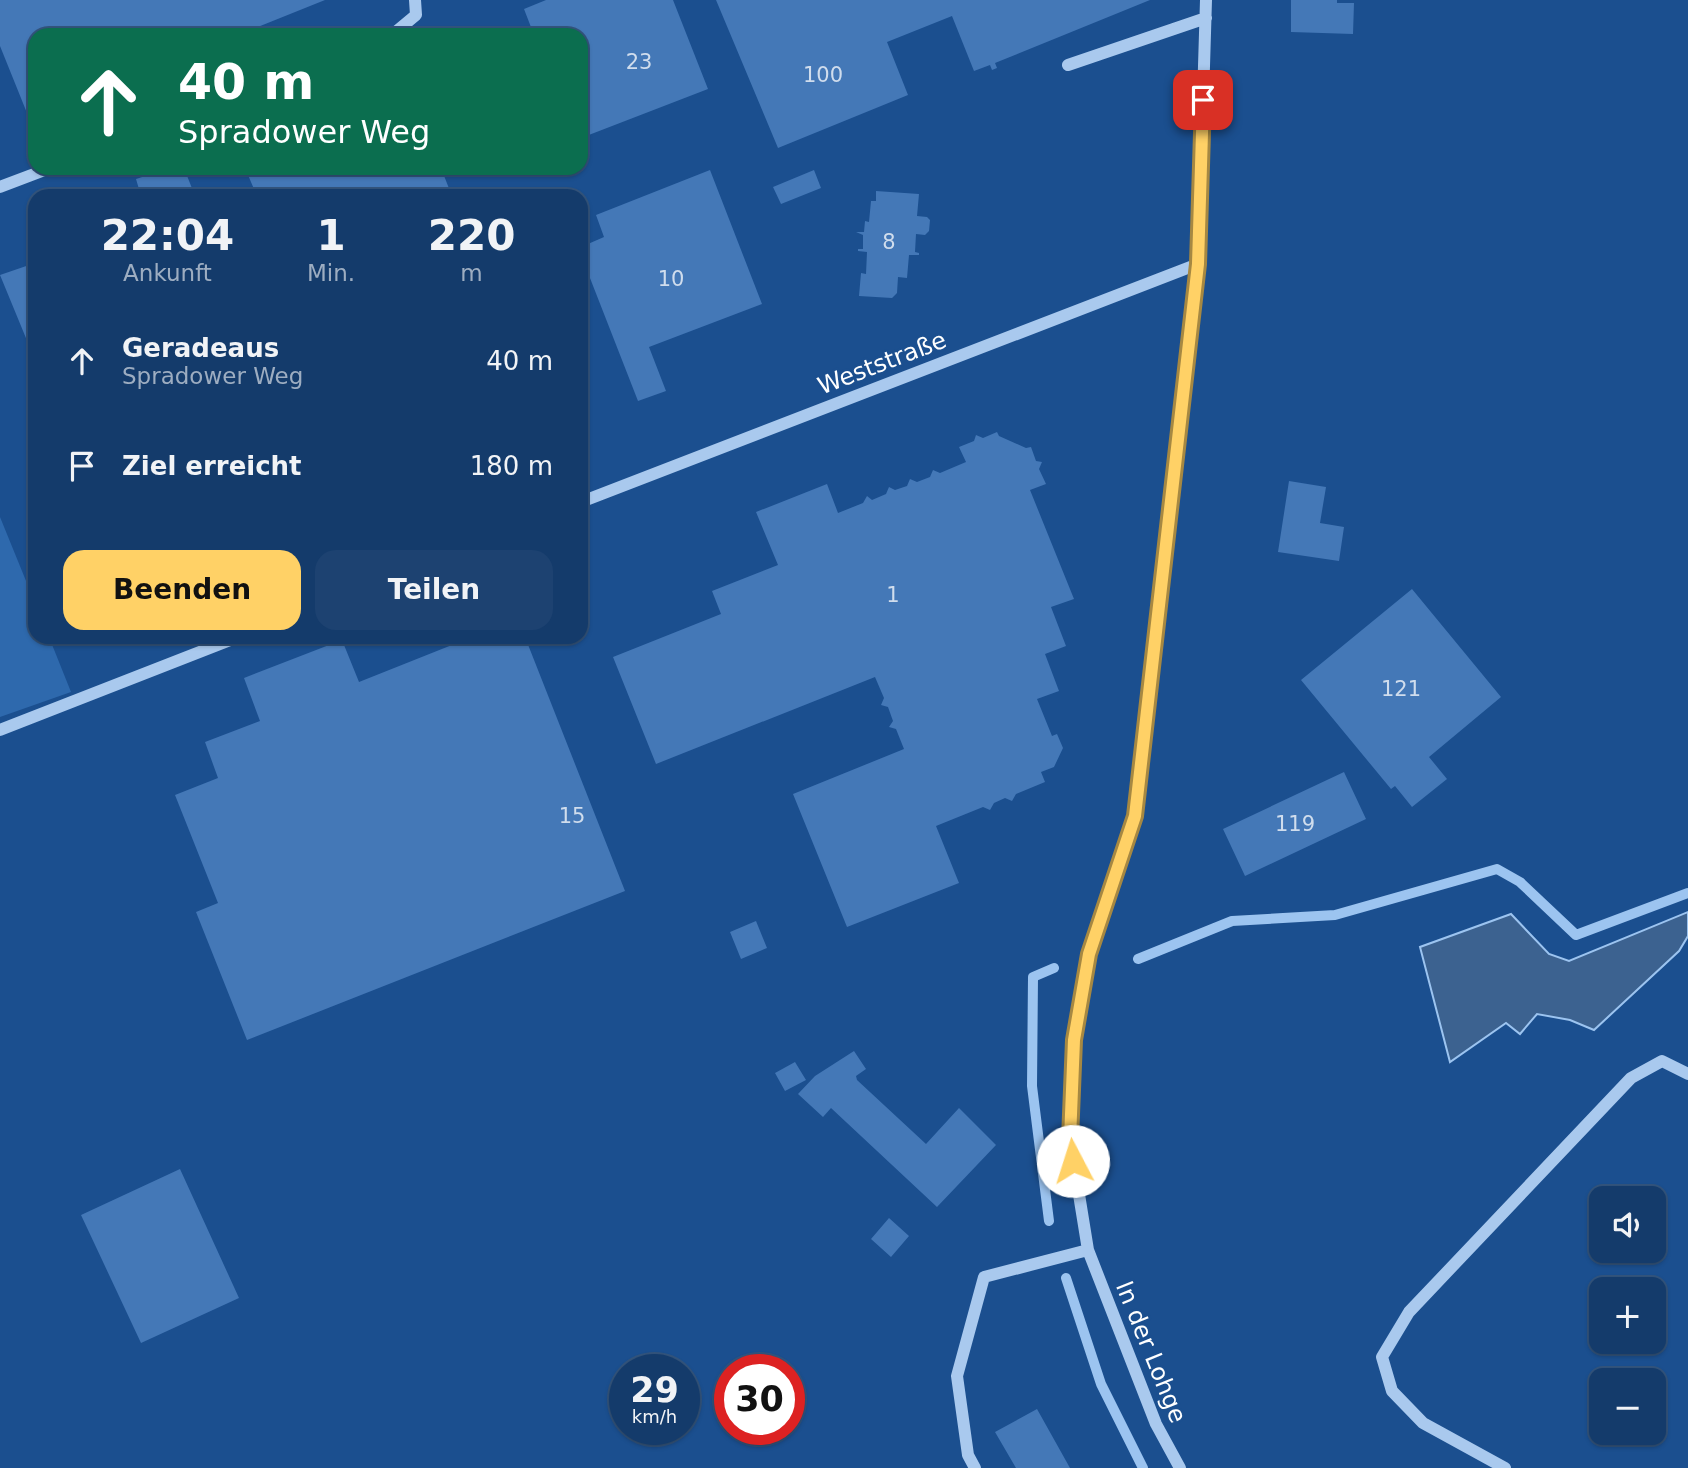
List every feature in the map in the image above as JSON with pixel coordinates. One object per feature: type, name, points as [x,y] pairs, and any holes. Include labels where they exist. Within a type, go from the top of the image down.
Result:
[{"type":"street","points":[[400,28],[416,15],[415,0]]},
{"type":"street","name":"In der Lohge","points":[[1180,1468],[1156,1424],[1088,1250],[1070,1139],[1074,1040],[1089,954],[1135,816],[1198,264],[1206,0]]},
{"type":"street","points":[[1068,65],[1206,18]]},
{"type":"street","points":[[0,187],[32,175]]},
{"type":"street","name":"Weststraße","points":[[588,499],[1198,264]]},
{"type":"street","points":[[0,730],[220,644]]},
{"type":"street","points":[[1505,1468],[1423,1423],[1392,1391],[1382,1357],[1409,1312],[1631,1078],[1662,1061],[1688,1074]]},
{"type":"street","points":[[975,1468],[968,1455],[957,1376],[984,1277],[1088,1250]]},
{"type":"shaded area","points":[[0,517],[28,586],[28,644],[52,644],[71,692],[0,717]]},
{"type":"shaded area","points":[[1688,912],[1688,936],[1679,951],[1594,1030],[1570,1020],[1537,1014],[1520,1034],[1506,1023],[1450,1062],[1420,947],[1511,914],[1549,954],[1569,961]]},
{"type":"building","points":[[0,0],[325,0],[255,28],[28,28],[28,116],[0,46]]},
{"type":"building","points":[[546,0],[673,0],[708,89],[588,135],[588,28],[531,28],[524,9]]},
{"type":"building","points":[[716,0],[1150,0],[995,63],[997,68],[992,70],[990,65],[974,71],[952,16],[887,42],[908,95],[778,148]]},
{"type":"building","points":[[1291,0],[1337,0],[1337,3],[1354,3],[1353,34],[1291,32]]},
{"type":"building","points":[[710,170],[762,304],[649,347],[666,391],[638,401],[588,273],[588,244],[604,237],[596,215]]},
{"type":"building","points":[[814,170],[821,188],[781,204],[773,187]]},
{"type":"building","points":[[148,175],[187,175],[192,189],[139,189],[136,179]]},
{"type":"building","points":[[248,175],[444,175],[449,189],[254,189]]},
{"type":"building","points":[[876,191],[919,194],[917,216],[930,220],[929,231],[925,235],[916,234],[915,252],[919,255],[909,255],[907,278],[898,277],[897,293],[892,298],[859,296],[861,273],[866,274],[867,252],[858,251],[863,249],[863,235],[856,232],[864,232],[865,221],[869,222],[871,201],[876,201]]},
{"type":"building","points":[[28,265],[28,343],[0,275]]},
{"type":"building","points":[[997,432],[999,436],[1026,448],[1031,447],[1036,461],[1042,462],[1039,469],[1046,484],[1030,490],[1074,599],[1051,607],[1066,646],[1045,654],[1059,691],[1037,699],[1052,736],[1057,734],[1063,748],[1054,767],[1041,772],[1045,782],[1016,794],[1012,801],[1005,798],[994,803],[990,810],[983,807],[936,826],[959,883],[847,927],[793,794],[904,749],[896,729],[889,727],[893,721],[888,707],[881,705],[884,698],[875,677],[656,764],[613,657],[721,614],[712,591],[778,565],[756,512],[827,484],[838,513],[863,503],[867,496],[872,500],[886,494],[889,487],[895,490],[907,486],[910,479],[917,482],[930,477],[933,470],[940,473],[966,462],[959,447],[974,441],[976,435],[983,438]]},
{"type":"building","points":[[1289,481],[1326,487],[1320,523],[1344,527],[1339,561],[1278,552]]},
{"type":"building","points":[[1412,589],[1501,697],[1429,757],[1447,779],[1412,807],[1395,786],[1391,789],[1301,680]]},
{"type":"building","points":[[332,644],[344,644],[359,682],[454,644],[528,644],[625,891],[247,1040],[196,912],[218,903],[175,795],[218,778],[205,742],[260,721],[244,678]]},
{"type":"building","points":[[1344,772],[1366,819],[1245,876],[1223,829]]},
{"type":"building","points":[[756,921],[767,948],[741,959],[730,932]]},
{"type":"building","points":[[854,1051],[866,1069],[856,1076],[857,1080],[926,1144],[959,1108],[996,1145],[937,1207],[831,1108],[823,1117],[798,1094],[815,1076]]},
{"type":"building","points":[[795,1062],[806,1080],[785,1091],[775,1073]]},
{"type":"building","points":[[180,1169],[239,1298],[141,1343],[81,1215]]},
{"type":"building","points":[[889,1218],[909,1236],[891,1257],[871,1239]]},
{"type":"building","points":[[1037,1409],[1070,1468],[1016,1468],[995,1432]]},
{"type":"waterway","points":[[1138,959],[1232,921],[1335,915],[1497,869],[1520,882],[1576,935],[1688,893]]},
{"type":"waterway","points":[[1049,1221],[1032,1086],[1033,977],[1054,968]]},
{"type":"waterway","points":[[1066,1278],[1101,1384],[1143,1468]]},
{"type":"route","points":[[1073,1161],[1070,1139],[1074,1040],[1089,954],[1135,816],[1198,264],[1203,100]]}]
